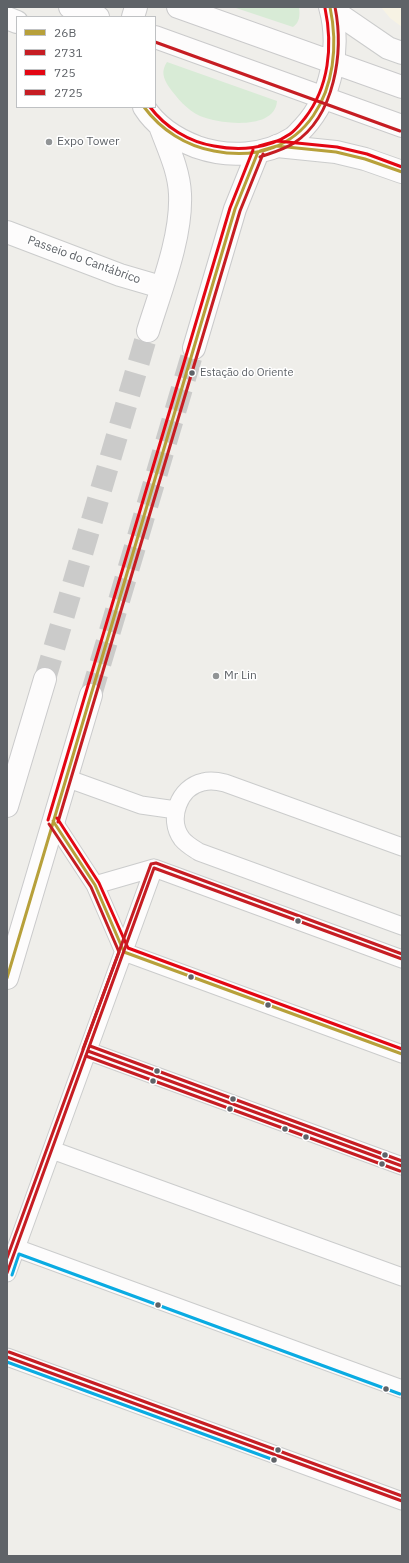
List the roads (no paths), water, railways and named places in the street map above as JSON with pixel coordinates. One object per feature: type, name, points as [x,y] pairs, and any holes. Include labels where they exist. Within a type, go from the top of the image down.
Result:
[{"type":"main road","points":[[70,7],[95,16]]},
{"type":"main road","points":[[178,7],[402,87]]},
{"type":"main road","points":[[194,348],[235,209],[267,149],[294,137],[307,123],[316,111],[329,80],[333,62],[334,28],[331,8]]},
{"type":"main road","points":[[331,8],[388,48],[402,53]]},
{"type":"main road","points":[[156,37],[402,126]]},
{"type":"main road","points":[[145,108],[160,126],[182,141],[208,151],[233,154],[267,149],[336,152],[365,159],[402,172]]},
{"type":"main road","points":[[148,331],[178,231],[180,193],[176,169],[160,126]]},
{"type":"main road","name":"Passeio do Cantábrico","points":[[7,232],[120,275],[161,287]]},
{"type":"main road","points":[[7,806],[45,679]]},
{"type":"main road","points":[[7,978],[91,695]]},
{"type":"lane","points":[[66,778],[141,805],[176,810]]},
{"type":"lane","points":[[402,847],[225,782],[213,780],[192,786],[183,794],[176,810],[177,828],[182,838],[199,852],[402,926]]},
{"type":"lane","points":[[53,821],[94,885],[124,952],[402,1054]]},
{"type":"lane","points":[[94,885],[154,868],[402,959]]},
{"type":"lane","points":[[7,1272],[154,868]]},
{"type":"lane","points":[[88,1051],[402,1166]]},
{"type":"lane","points":[[52,1150],[402,1277]]},
{"type":"lane","points":[[16,1248],[402,1389]]},
{"type":"lane","points":[[7,1357],[402,1502]]},
{"type":"tunnel","points":[[45,679],[148,331]]},
{"type":"tunnel","points":[[91,695],[194,348]]},
{"type":"place","name":"Expo Tower","points":[[49,142]]},
{"type":"place","name":"Estação do Oriente","points":[[192,373]]},
{"type":"place","name":"Mr Lin","points":[[216,676]]}]
